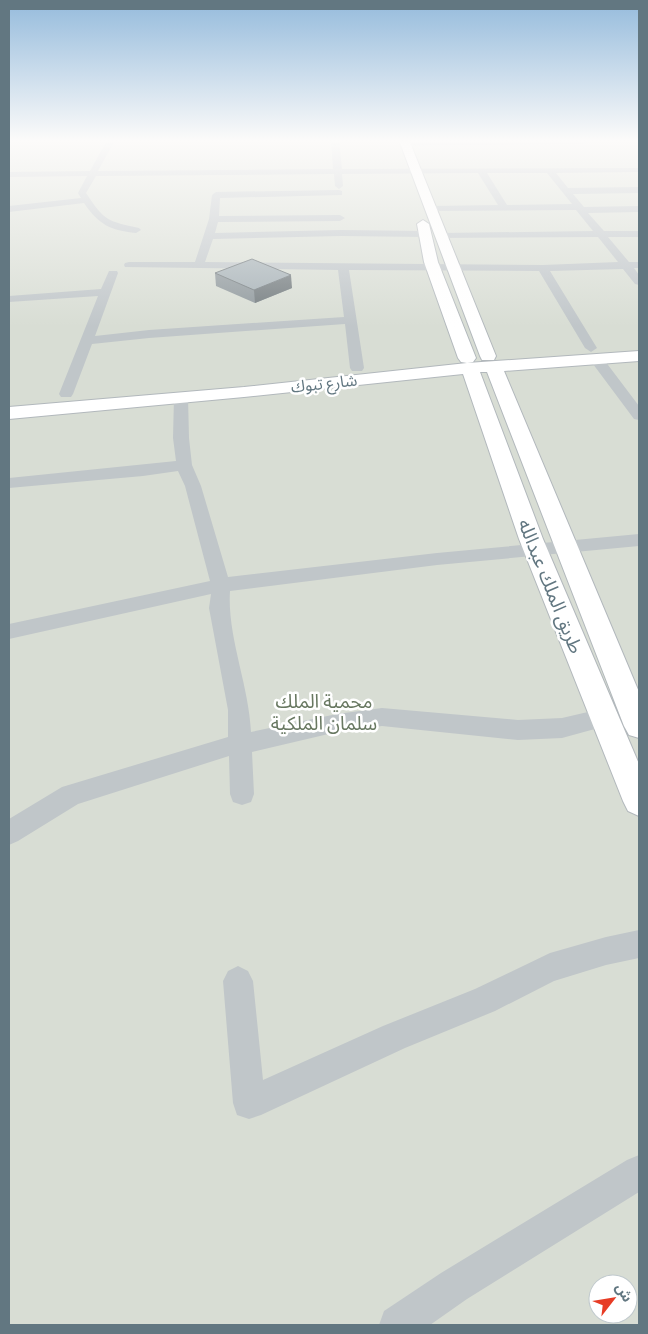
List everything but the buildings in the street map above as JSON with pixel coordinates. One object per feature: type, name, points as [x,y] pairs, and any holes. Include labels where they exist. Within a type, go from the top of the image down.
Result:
[{"type":"main road","name":"طريق الملك عبدالله","points":[[419,202],[433,266],[566,547],[639,726]]},
{"type":"main road","name":"طريق الملك عبدالله","points":[[427,202],[454,267],[535,549],[639,801]]},
{"type":"main road","name":"شارع تبوك","points":[[594,354],[639,344]]},
{"type":"main road","name":"شارع تبوك","points":[[9,400],[357,368],[594,354],[639,356]]},
{"type":"main road","name":"شارع تبوك","points":[[9,413],[180,398],[480,362]]},
{"type":"street","points":[[9,209],[67,202]]},
{"type":"street","points":[[88,202],[103,221],[114,228],[136,230]]},
{"type":"street","points":[[199,266],[214,219],[215,202]]},
{"type":"street","points":[[298,202],[340,206]]},
{"type":"street","points":[[340,202],[341,233]]},
{"type":"street","points":[[500,202],[504,208]]},
{"type":"street","points":[[575,202],[639,282]]},
{"type":"street","points":[[214,219],[340,206]]},
{"type":"street","points":[[431,209],[639,209]]},
{"type":"street","points":[[208,236],[341,233],[425,234]]},
{"type":"street","points":[[442,236],[639,234]]},
{"type":"street","points":[[129,265],[543,268],[639,265]]},
{"type":"street","points":[[343,267],[357,368]]},
{"type":"street","points":[[543,268],[594,354],[639,416]]},
{"type":"street","points":[[66,394],[113,273]]},
{"type":"street","points":[[9,299],[106,292]]},
{"type":"street","points":[[87,341],[149,334],[349,320]]},
{"type":"street","points":[[180,398],[184,465],[193,486],[221,585],[219,608],[239,710],[242,794]]},
{"type":"street","points":[[9,483],[135,472],[184,465]]},
{"type":"street","points":[[9,632],[119,606],[221,585],[437,559],[639,540]]},
{"type":"street","points":[[9,834],[71,795],[206,752],[337,723],[382,717],[518,730],[562,728],[604,717]]},
{"type":"street","points":[[238,981],[249,1103],[394,1037],[484,1000],[550,968],[606,951],[639,944]]},
{"type":"street","points":[[398,1325],[454,1286],[639,1172]]},
{"type":"green space","name":"محمية الملك سلمان الملكية","points":[[9,202],[639,202],[639,1325],[9,1325]]}]
